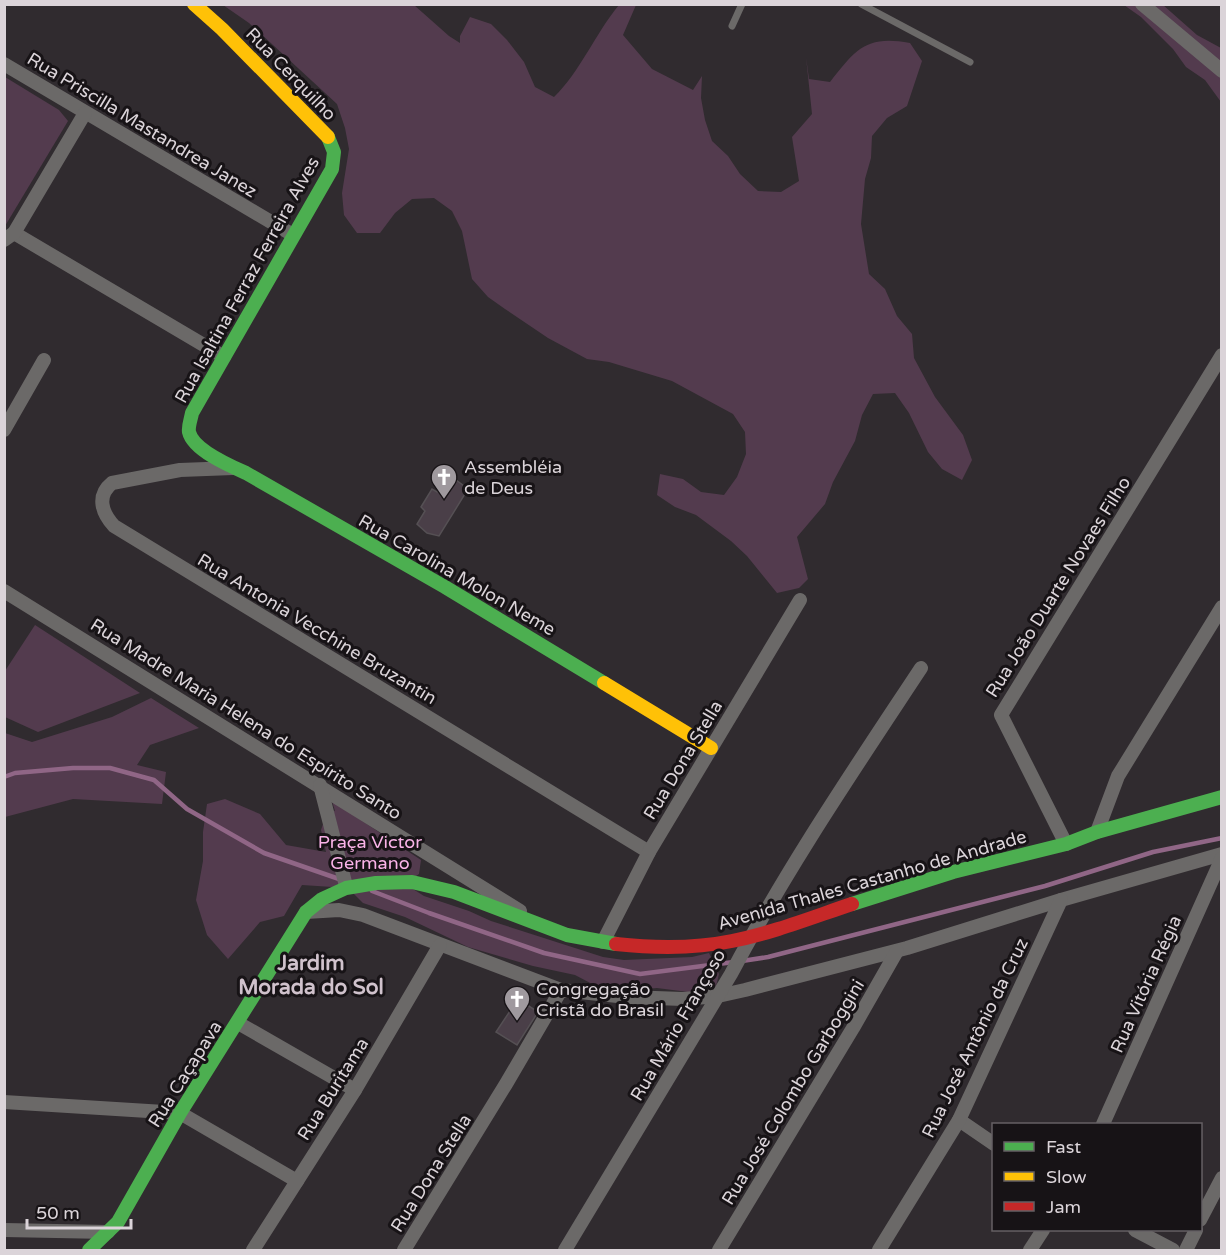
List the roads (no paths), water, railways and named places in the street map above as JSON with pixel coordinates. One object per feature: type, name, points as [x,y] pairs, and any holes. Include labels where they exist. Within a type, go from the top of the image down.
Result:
[{"type":"street","name":"Rua Cerquilho","points":[[194,4],[222,29],[328,137],[334,146]]},
{"type":"street","points":[[1142,4],[1221,71]]},
{"type":"street","name":"Rua Priscilla Mastandrea Janez","points":[[4,64],[293,235]]},
{"type":"street","points":[[85,113],[12,233],[224,357]]},
{"type":"street","name":"Rua Isaltina Ferraz Ferreira Alves","points":[[189,431],[192,413],[332,169],[335,158],[334,146]]},
{"type":"street","name":"Rua João Duarte Novaes Filho","points":[[1066,844],[1001,715],[1221,355]]},
{"type":"street","points":[[4,430],[44,360]]},
{"type":"street","name":"Rua Carolina Molon Neme","points":[[189,431],[201,448],[233,468],[246,473],[445,587],[711,747]]},
{"type":"street","name":"Rua Antonia Vecchine Bruzantin","points":[[233,468],[180,470],[112,483],[103,495],[103,511],[114,526],[649,852]]},
{"type":"street","name":"Rua Madre Maria Helena do Espírito Santo","points":[[4,591],[510,905],[560,933]]},
{"type":"street","name":"Rua Dona Stella","points":[[603,942],[649,852],[800,600]]},
{"type":"street","points":[[1097,832],[1118,776],[1221,607]]},
{"type":"street","name":"Rua Mário Françoso","points":[[565,1251],[718,996],[750,937],[817,825],[921,668]]},
{"type":"street","points":[[320,785],[346,886]]},
{"type":"street","name":"Avenida Thales Castanho de Andrade","points":[[306,912],[319,899],[346,886],[372,883],[417,883],[452,892],[560,933],[603,942],[658,948],[693,948],[750,937],[953,872],[1066,844],[1097,832],[1221,797]]},
{"type":"street","points":[[306,912],[339,910],[363,915],[561,990],[683,999],[718,996],[897,951],[1061,900],[1221,856]]},
{"type":"street","name":"Rua Vitória Régia","points":[[1104,1123],[1221,856]]},
{"type":"street","name":"Rua José Antônio da Cruz","points":[[879,1251],[958,1120],[1061,900]]},
{"type":"street","name":"Rua Caçapava","points":[[89,1251],[118,1221],[180,1113],[306,912]]},
{"type":"street","name":"Rua Buritama","points":[[253,1251],[355,1090],[440,945]]},
{"type":"street","name":"Rua José Colombo Garboggini","points":[[719,1251],[854,1028],[897,951]]},
{"type":"street","name":"Rua Dona Stella","points":[[404,1251],[507,1084],[561,990]]},
{"type":"street","points":[[238,1023],[355,1090]]},
{"type":"street","points":[[4,1102],[180,1113],[297,1181]]},
{"type":"street","points":[[958,1120],[992,1143]]},
{"type":"street","points":[[1202,1216],[1221,1178]]},
{"type":"street","points":[[4,1230],[108,1232]]},
{"type":"street","points":[[1030,1251],[1042,1231]]},
{"type":"street","points":[[1137,1231],[1173,1251]]},
{"type":"street","points":[[1186,1251],[1196,1231]]},
{"type":"lane","points":[[732,26],[742,4]]},
{"type":"lane","points":[[861,4],[969,62]]},
{"type":"waterway","points":[[4,777],[15,773],[73,768],[110,768],[154,780],[187,809],[264,853],[342,880]]},
{"type":"waterway","points":[[742,961],[768,957],[1045,886],[1153,852],[1222,838]]},
{"type":"waterway","points":[[372,891],[544,953],[640,974],[734,962]]},
{"type":"place","name":"Assembléia de Deus","points":[[444,500]]},
{"type":"place","name":"Congregação Cristã do Brasil","points":[[517,1022]]},
{"type":"district","name":"Jardim Morada do Sol","points":[[311,975]]},
{"type":"park label","name":"Praça Victor Germano","points":[[370,852]]}]
